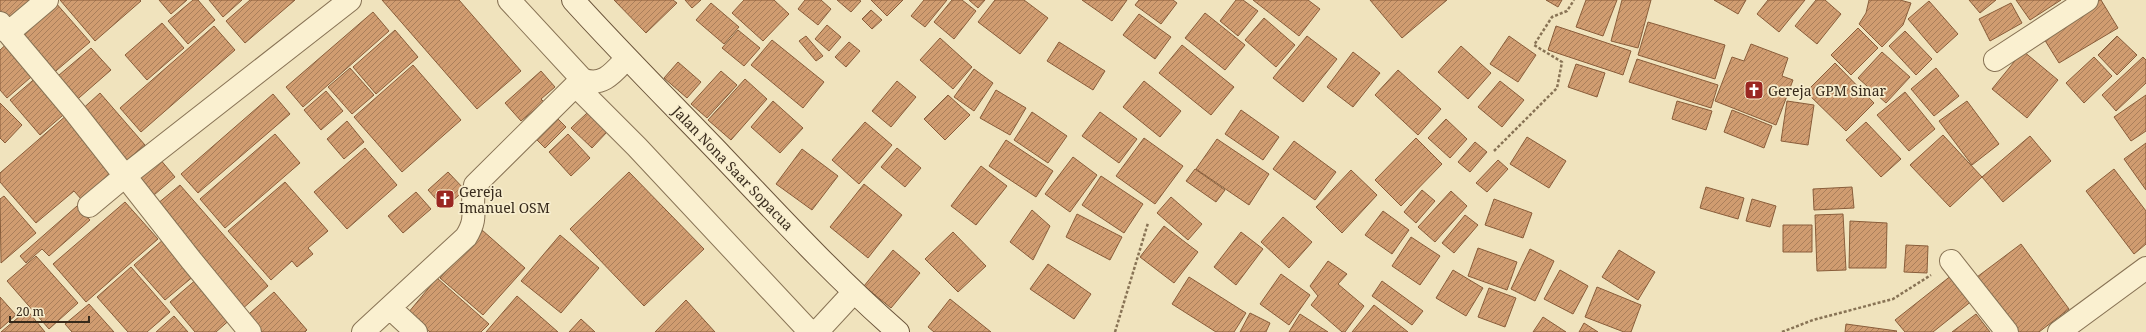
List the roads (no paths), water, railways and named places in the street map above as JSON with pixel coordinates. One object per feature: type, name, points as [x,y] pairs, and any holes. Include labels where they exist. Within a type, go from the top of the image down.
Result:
[{"type":"street","points":[[47,0],[4,28],[74,111],[190,260],[250,332]]},
{"type":"street","points":[[89,206],[124,176],[350,0]]},
{"type":"street","points":[[508,0],[579,83],[637,147],[810,332]]},
{"type":"street","name":"Jalan Nona Saar Sopacua","points":[[573,0],[626,59],[679,111],[853,293],[898,332]]},
{"type":"street","points":[[1995,60],[2087,0]]},
{"type":"street","points":[[363,332],[466,237],[474,220],[472,195],[475,185],[579,83],[602,81],[612,74],[626,59]]},
{"type":"street","points":[[1951,261],[2007,332]]},
{"type":"street","points":[[2059,332],[2146,268]]},
{"type":"street","points":[[817,332],[853,293]]},
{"type":"street","points":[[390,308],[416,332]]},
{"type":"place","name":"Gereja GPM Sinar","points":[[1754,90]]},
{"type":"place","name":"Gereja Imanuel OSM","points":[[445,199]]}]
